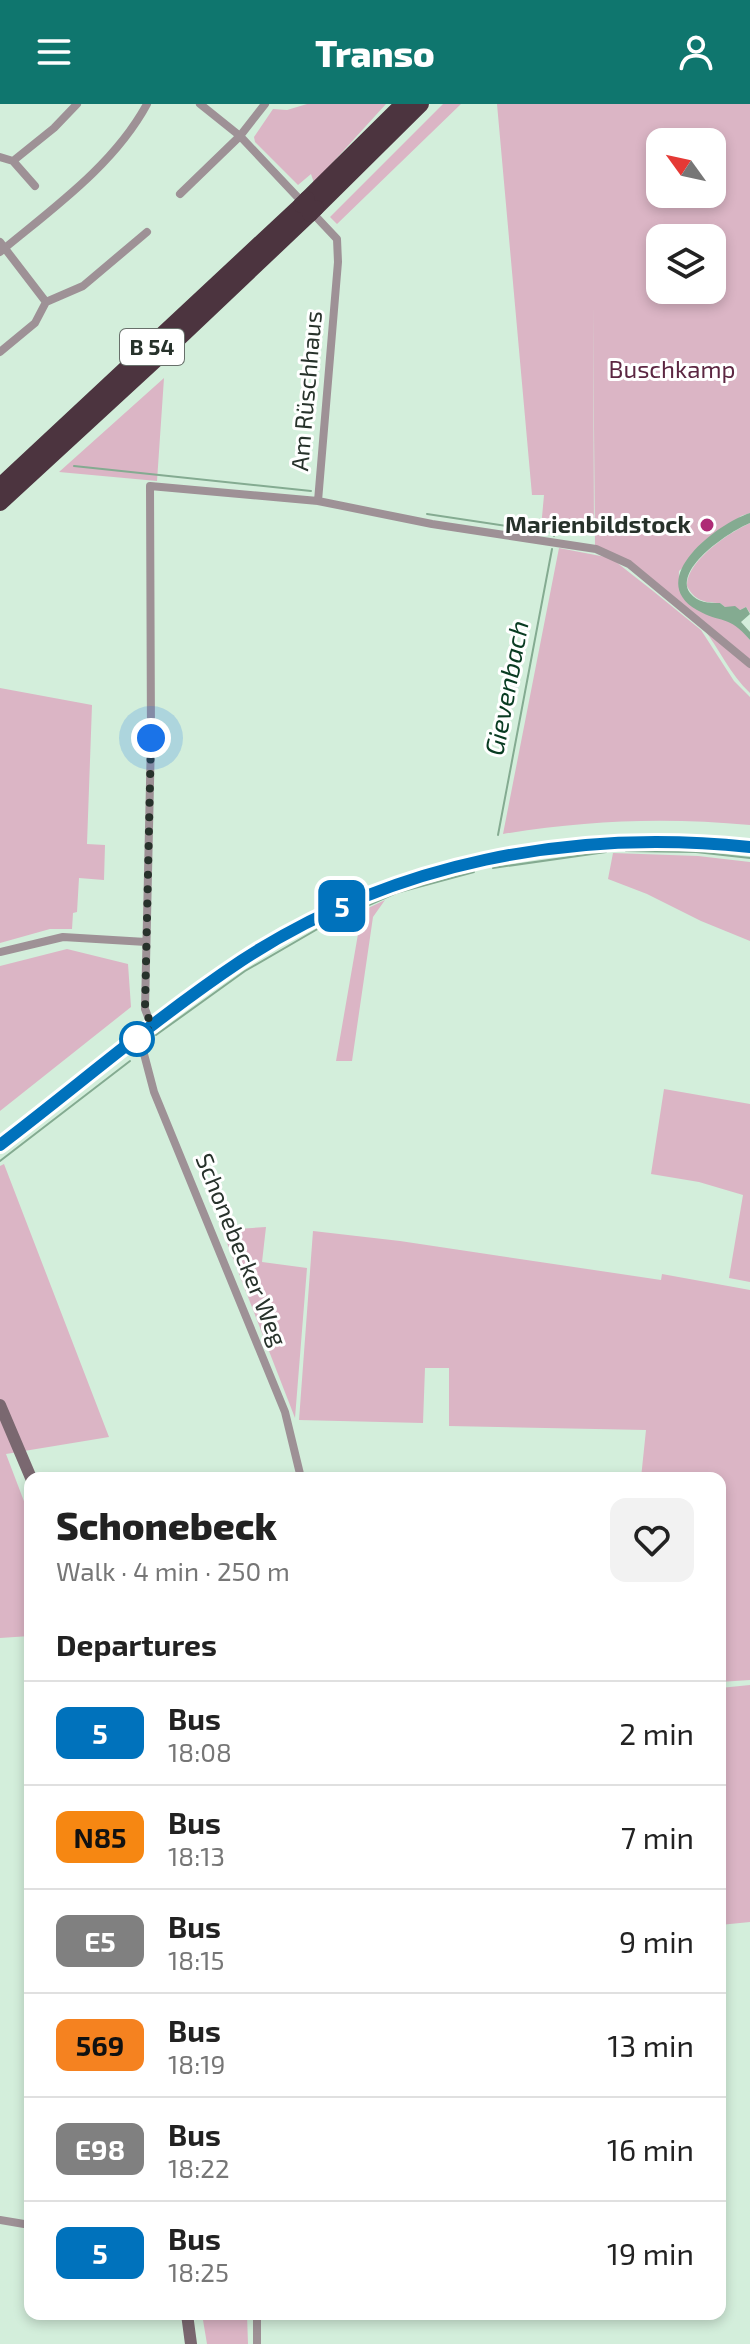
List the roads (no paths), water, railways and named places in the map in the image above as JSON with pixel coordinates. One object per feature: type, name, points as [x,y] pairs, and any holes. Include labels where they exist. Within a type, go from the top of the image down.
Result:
[{"type":"highway","name":"B 54","points":[[0,503],[134,381],[308,206],[403,104]]},
{"type":"highway","name":"B 54","points":[[0,486],[421,104]]},
{"type":"main road","points":[[0,1145],[195,993],[275,940],[351,902],[438,871],[521,851],[588,843],[670,841],[750,847]]},
{"type":"main road","points":[[0,1405],[28,1472]]},
{"type":"main road","points":[[188,2320],[191,2344]]},
{"type":"street","points":[[13,161],[54,128],[77,104]]},
{"type":"street","points":[[46,302],[1,248],[95,171],[125,139],[147,104]]},
{"type":"street","name":"Am Rüschhaus","points":[[200,104],[240,136],[337,239],[338,262],[318,501],[432,524],[596,549],[613,555],[629,564],[750,664]]},
{"type":"street","points":[[180,194],[240,136],[265,104]]},
{"type":"street","points":[[0,157],[13,161],[35,186]]},
{"type":"street","points":[[0,352],[35,323],[46,302],[83,286],[147,232]]},
{"type":"street","points":[[152,1027],[145,1009],[151,738],[150,486],[318,501]]},
{"type":"street","points":[[0,952],[63,937],[146,942]]},
{"type":"street","name":"Schonebecker Weg","points":[[136,1040],[144,1054],[154,1092],[285,1412],[300,1472]]},
{"type":"street","points":[[0,2220],[24,2224]]},
{"type":"street","points":[[257,2320],[257,2344]]},
{"type":"waterway","name":"Gievenbach","points":[[74,466],[311,491]]},
{"type":"waterway","name":"Gievenbach","points":[[427,514],[527,529]]},
{"type":"waterway","name":"Gievenbach","points":[[536,531],[554,533],[554,536]]},
{"type":"waterway","name":"Gievenbach","points":[[498,835],[552,549]]},
{"type":"waterway","name":"Gievenbach","points":[[626,851],[696,852],[750,858]]},
{"type":"waterway","name":"Gievenbach","points":[[493,868],[606,852]]},
{"type":"waterway","points":[[333,921],[396,893],[474,872]]},
{"type":"waterway","points":[[156,1035],[245,971],[321,927]]},
{"type":"waterway","points":[[0,1161],[130,1061]]},
{"type":"place","name":"Marienbildstock","points":[[707,525]]},
{"type":"park label","name":"Buschkamp","points":[[672,370]]}]
